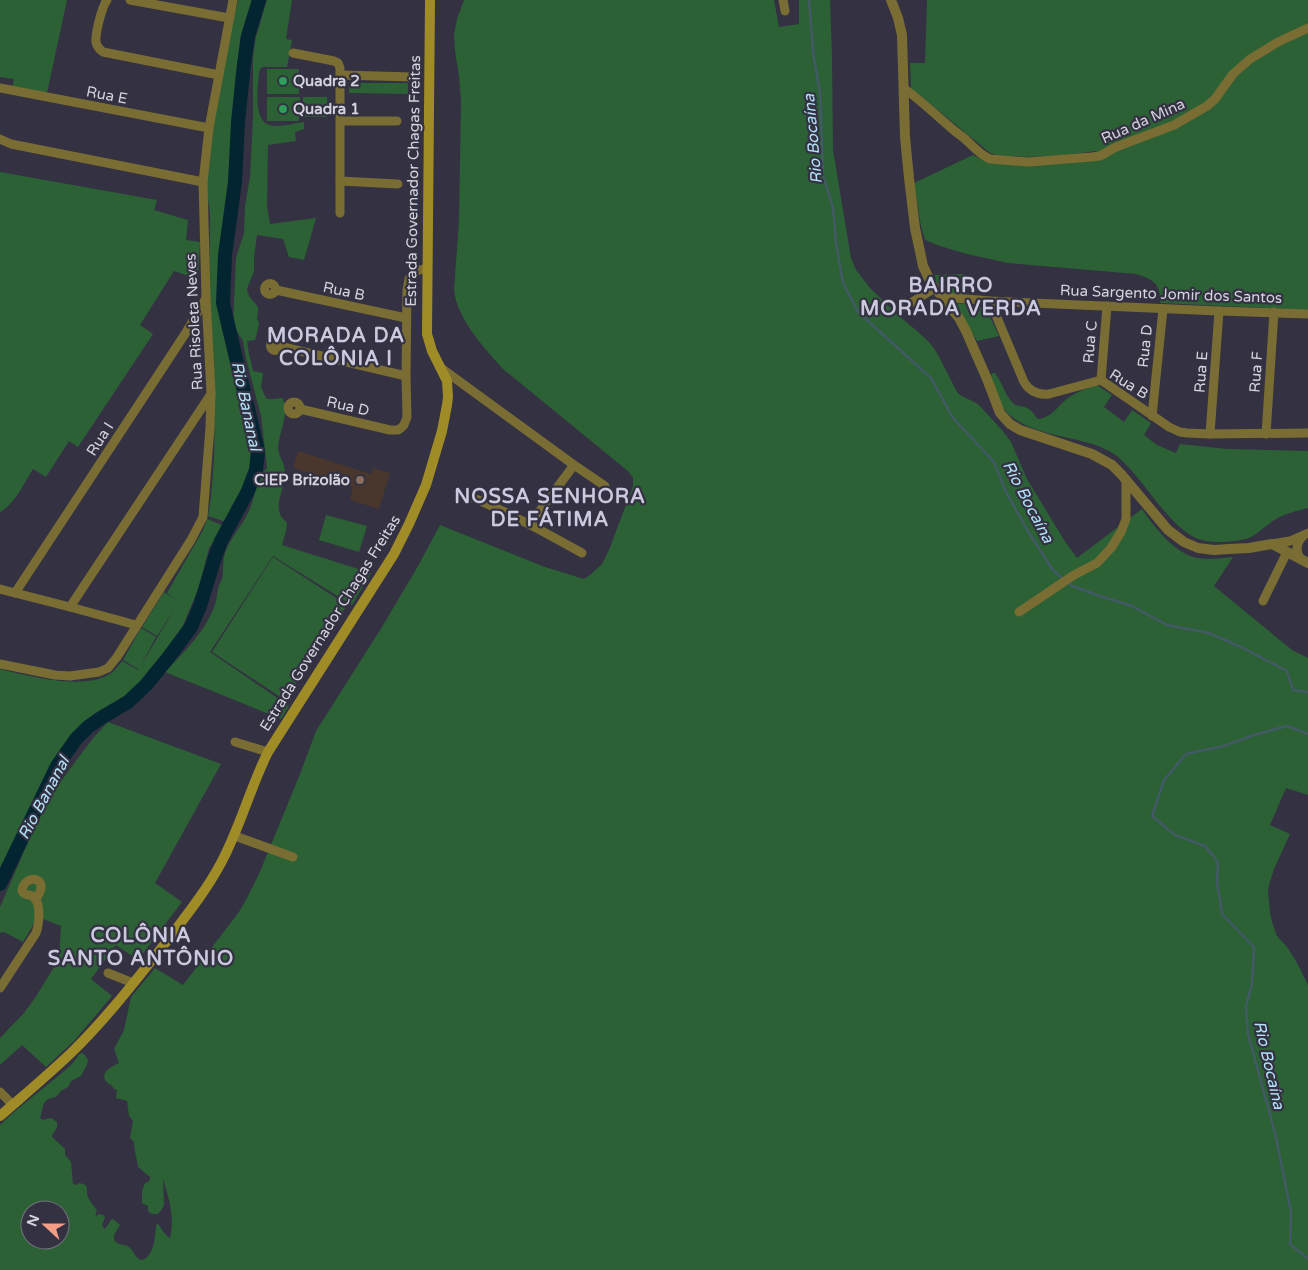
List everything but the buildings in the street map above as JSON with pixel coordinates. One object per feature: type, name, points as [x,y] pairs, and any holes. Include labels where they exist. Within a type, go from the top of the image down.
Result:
[{"type":"main road","name":"Estrada Governador Chagas Freitas","points":[[0,1116],[71,1053],[104,1019],[206,889],[235,836],[268,752],[394,554],[426,485],[445,416],[448,397],[446,377],[432,351],[427,334],[427,268],[420,77],[430,0]]},
{"type":"street","points":[[107,0],[103,7],[96,39],[100,50],[219,75]]},
{"type":"street","points":[[130,0],[229,18]]},
{"type":"street","name":"Rua Risoleta Neves","points":[[0,664],[61,676],[99,672],[108,668],[191,540],[203,517],[211,393],[203,182],[208,128],[233,0]]},
{"type":"street","points":[[783,0],[785,11]]},
{"type":"street","points":[[891,0],[902,35],[908,178],[915,228],[923,266],[928,278],[959,318],[966,331],[1000,413],[1014,427],[1099,457],[1117,468],[1168,530],[1191,546],[1214,550],[1249,548],[1290,541],[1305,534]]},
{"type":"street","name":"Rua da Mina","points":[[904,89],[932,110],[984,157],[1029,162],[1100,156],[1116,147],[1174,125],[1207,106],[1215,99],[1233,74],[1250,59],[1278,42],[1308,28]]},
{"type":"street","points":[[293,53],[336,62],[339,65],[341,75],[340,213]]},
{"type":"street","points":[[341,75],[420,77]]},
{"type":"street","name":"Rua E","points":[[0,88],[208,128]]},
{"type":"street","points":[[340,121],[397,121]]},
{"type":"street","points":[[0,139],[11,144],[203,182]]},
{"type":"street","points":[[340,181],[398,184]]},
{"type":"street","points":[[279,346],[406,376],[407,290],[410,276],[415,270],[427,268]]},
{"type":"street","points":[[904,306],[935,288]]},
{"type":"street","name":"Rua B","points":[[276,290],[406,318]]},
{"type":"street","name":"Rua Sargento Jomir dos Santos","points":[[943,297],[990,301],[1308,314]]},
{"type":"street","name":"Rua I","points":[[15,593],[185,334],[206,298]]},
{"type":"street","name":"Rua B","points":[[990,301],[1024,382],[1031,390],[1041,394],[1049,394],[1101,380],[1152,416],[1180,432],[1210,434],[1308,433]]},
{"type":"street","name":"Rua C","points":[[1101,380],[1107,306]]},
{"type":"street","name":"Rua D","points":[[1152,416],[1163,309]]},
{"type":"street","name":"Rua E","points":[[1210,434],[1219,311]]},
{"type":"street","name":"Rua F","points":[[1266,434],[1274,312]]},
{"type":"street","points":[[441,368],[605,486]]},
{"type":"street","name":"Rua D","points":[[300,409],[390,430],[398,430],[406,422],[406,376]]},
{"type":"street","points":[[70,607],[211,393]]},
{"type":"street","points":[[530,524],[574,465]]},
{"type":"street","points":[[1019,612],[1064,581],[1097,563],[1105,555],[1116,540],[1126,519],[1126,479]]},
{"type":"street","points":[[471,497],[530,524],[582,553]]},
{"type":"street","points":[[1304,560],[1297,553],[1297,546],[1298,540],[1305,534]]},
{"type":"street","points":[[1272,544],[1304,560]]},
{"type":"street","points":[[1262,601],[1287,552]]},
{"type":"street","points":[[0,589],[136,626]]},
{"type":"street","points":[[235,742],[268,752]]},
{"type":"street","points":[[235,836],[293,857]]},
{"type":"street","points":[[0,988],[36,933],[40,918],[36,899]]},
{"type":"street","points":[[108,973],[134,983]]},
{"type":"street","points":[[0,1092],[13,1105]]},
{"type":"shaded area","name":"CIEP Brizolão","points":[[298,451],[371,474],[373,468],[390,473],[379,509],[350,500],[353,487],[293,468]]},
{"type":"green space","points":[[0,0],[67,0],[47,93],[12,88],[14,79],[0,77]]},
{"type":"green space","points":[[238,0],[252,0],[240,39],[234,177],[222,258],[221,304],[248,413],[253,455],[248,479],[226,522],[208,516],[214,459],[215,389],[209,298],[210,214],[206,184],[211,140],[229,38]]},
{"type":"green space","points":[[267,0],[292,0],[286,39],[292,40],[287,67],[263,67],[259,72],[257,96],[259,114],[268,125],[279,126],[304,122],[304,129],[295,132],[296,141],[268,145],[267,206],[270,224],[316,218],[304,260],[289,257],[283,239],[257,235],[254,271],[247,289],[249,296],[258,307],[257,319],[259,323],[255,340],[247,341],[253,371],[263,373],[261,387],[266,398],[282,398],[285,408],[278,447],[285,472],[279,504],[281,515],[287,523],[282,545],[371,573],[352,605],[273,556],[210,652],[289,706],[281,719],[165,672],[202,630],[212,611],[222,579],[225,553],[248,512],[258,481],[267,468],[261,416],[243,341],[233,325],[236,258],[244,233],[245,206],[250,177],[253,118],[253,56],[256,37]]},
{"type":"green space","points":[[464,0],[774,0],[779,27],[799,24],[799,0],[830,0],[833,150],[851,258],[856,270],[871,289],[930,343],[957,392],[978,404],[1002,430],[1011,442],[1027,479],[1077,558],[1142,509],[1159,532],[1182,552],[1202,559],[1233,557],[1214,586],[1292,650],[1308,658],[1308,795],[1286,788],[1270,825],[1290,834],[1274,869],[1268,890],[1270,913],[1277,936],[1296,961],[1308,985],[1308,1270],[0,1270],[0,1125],[71,1065],[81,1053],[88,1060],[81,1076],[71,1081],[68,1087],[56,1097],[48,1099],[44,1103],[40,1118],[43,1120],[51,1118],[57,1122],[57,1128],[52,1137],[65,1149],[65,1155],[71,1162],[73,1184],[79,1183],[87,1187],[88,1196],[97,1210],[95,1217],[99,1214],[105,1217],[102,1226],[105,1229],[113,1219],[120,1225],[114,1235],[115,1241],[128,1247],[141,1260],[147,1257],[152,1250],[157,1223],[170,1238],[172,1215],[163,1179],[164,1205],[158,1214],[152,1214],[148,1211],[148,1206],[142,1203],[142,1191],[150,1177],[138,1167],[134,1142],[130,1138],[133,1121],[129,1116],[127,1101],[116,1098],[117,1090],[106,1082],[104,1077],[108,1069],[119,1063],[114,1049],[124,1030],[131,997],[155,968],[183,985],[239,912],[259,874],[316,731],[382,627],[440,525],[545,567],[584,579],[602,564],[633,486],[633,478],[629,472],[503,369],[473,333],[460,312],[454,290],[459,221],[461,101],[454,34]]},
{"type":"green space","points":[[927,0],[1308,0],[1308,310],[1160,303],[1159,291],[1155,283],[1136,274],[1008,263],[967,254],[925,240],[914,183],[973,155],[985,161],[1097,158],[1096,151],[1034,157],[1002,156],[990,153],[911,88],[910,63],[925,63]]},
{"type":"green space","name":"Quadra 2","points":[[267,69],[299,69],[299,94],[267,94]]},
{"type":"green space","points":[[349,83],[408,83],[408,94],[349,93]]},
{"type":"green space","name":"Quadra 1","points":[[267,97],[300,97],[299,121],[267,121]]},
{"type":"green space","points":[[303,97],[327,97],[327,117],[303,117]]},
{"type":"green space","points":[[0,172],[157,200],[154,210],[188,220],[186,240],[200,242],[198,279],[174,271],[140,325],[153,334],[78,447],[69,441],[46,477],[33,469],[15,499],[0,512]]},
{"type":"green space","points":[[965,274],[965,295],[949,294],[941,290],[936,282],[935,275]]},
{"type":"green space","points":[[954,303],[985,306],[999,336],[977,341]]},
{"type":"green space","points":[[992,373],[995,373],[1014,404],[1029,409],[1038,419],[1048,416],[1074,394],[1097,385],[1112,395],[1104,407],[1124,422],[1132,410],[1151,423],[1144,435],[1157,445],[1176,453],[1180,444],[1227,449],[1308,451],[1308,508],[1280,517],[1251,537],[1241,540],[1211,542],[1193,537],[1169,517],[1136,475],[1114,454],[1085,442],[1036,430],[1021,423],[1009,414],[999,401],[991,376]]},
{"type":"green space","points":[[326,515],[367,526],[359,552],[319,540]]},
{"type":"green space","points":[[207,519],[224,526],[209,548],[199,587],[182,628],[157,666],[138,686],[94,714],[68,739],[46,774],[0,872],[0,669],[40,678],[70,682],[97,679],[110,674],[122,661],[138,670],[123,660],[141,628],[156,637],[140,667],[175,608],[157,636],[142,627],[164,592],[179,602],[167,593],[203,530]]},
{"type":"green space","points":[[273,557],[347,605],[285,700],[212,652]]},
{"type":"green space","points":[[108,722],[221,764],[155,883],[182,902],[138,960],[116,945],[91,979],[112,996],[74,1041],[46,1067],[22,1045],[0,1065],[0,1038],[24,1013],[59,959],[61,926],[38,917],[23,942],[4,932],[0,933],[0,907],[38,819],[56,788],[94,737]]},
{"type":"waterway","name":"Rio Bananal","points":[[0,884],[57,766],[76,739],[88,727],[128,702],[146,685],[191,627],[200,606],[221,541],[248,491],[256,470],[258,451],[223,303],[225,255],[235,182],[238,122],[244,64],[248,36],[259,0]]},
{"type":"waterway","name":"Rio Bocaína","points":[[809,0],[813,52],[820,93],[823,175],[833,208],[836,243],[843,283],[858,312],[931,378],[953,418],[994,462],[1005,490],[1026,528],[1052,569],[1063,579]]},
{"type":"waterway","name":"Rio Bocaína","points":[[1068,582],[1072,586],[1132,606],[1167,625],[1209,633],[1243,648],[1287,671],[1293,690],[1308,692]]},
{"type":"waterway","name":"Rio Bocaína","points":[[1308,734],[1287,726],[1224,746],[1186,754],[1164,780],[1152,816],[1175,835],[1205,846],[1218,862],[1217,882],[1222,914],[1254,947],[1252,984],[1246,1006],[1248,1034],[1275,1133],[1291,1212],[1290,1244],[1308,1259]]},
{"type":"place","name":"Quadra 2","points":[[283,81]]},
{"type":"place","name":"Quadra 1","points":[[283,109]]},
{"type":"place","name":"CIEP Brizolão","points":[[360,480]]},
{"type":"district","name":"BAIRRO MORADA VERDA","points":[[951,298]]},
{"type":"district","name":"MORADA DA COLÔNIA I","points":[[336,348]]},
{"type":"district","name":"NOSSA SENHORA DE FÁTIMA","points":[[550,508]]},
{"type":"district","name":"COLÔNIA SANTO ANTÔNIO","points":[[141,948]]}]
